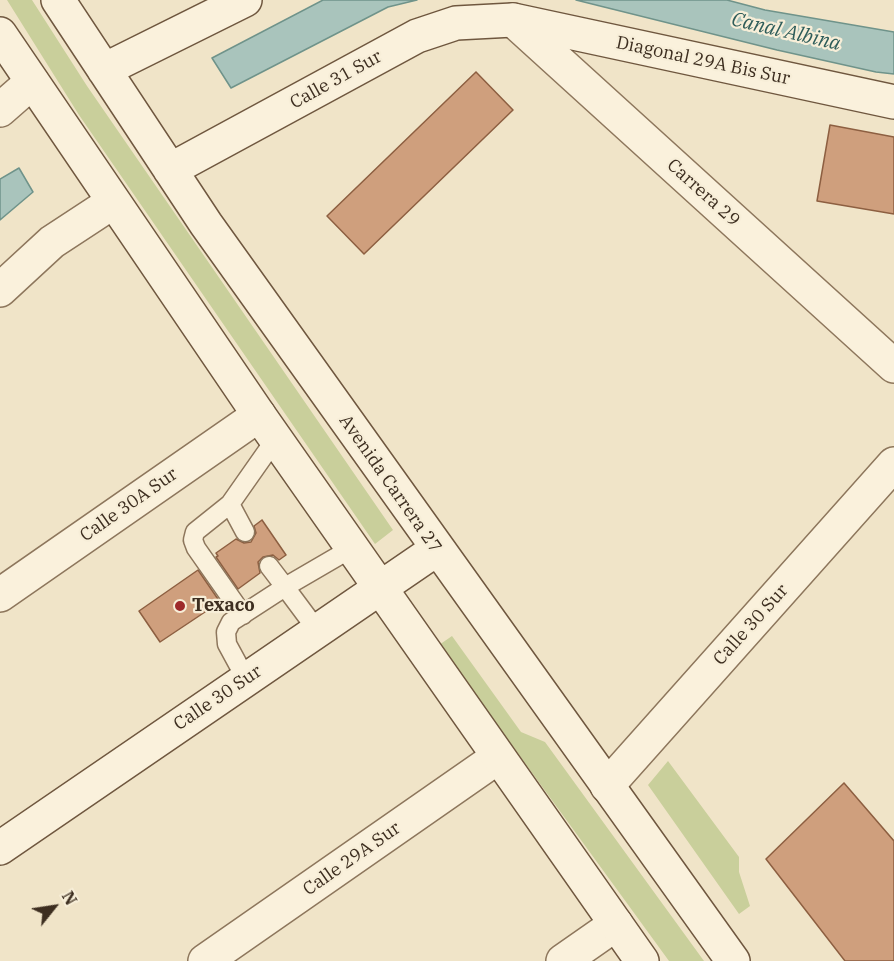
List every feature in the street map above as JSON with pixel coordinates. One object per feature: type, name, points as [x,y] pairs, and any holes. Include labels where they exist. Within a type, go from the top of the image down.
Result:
[{"type":"street","name":"Avenida Carrera 27","points":[[58,0],[206,224],[732,961]]},
{"type":"street","points":[[104,70],[245,0]]},
{"type":"street","name":"Diagonal 29A Bis Sur","points":[[513,20],[894,102]]},
{"type":"street","name":"Calle 31 Sur","points":[[170,170],[417,36],[456,23],[513,20]]},
{"type":"street","name":"Carrera 29","points":[[513,20],[894,366]]},
{"type":"street","points":[[0,34],[352,548],[642,961]]},
{"type":"street","points":[[0,110],[32,82]]},
{"type":"street","points":[[0,290],[52,242],[113,202]]},
{"type":"street","name":"Calle 30A Sur","points":[[0,595],[268,426]]},
{"type":"street","name":"Calle 30 Sur","points":[[607,786],[894,464]]},
{"type":"street","name":"Calle 30 Sur","points":[[0,848],[437,549]]},
{"type":"street","name":"Calle 29A Sur","points":[[205,961],[498,757]]},
{"type":"street","points":[[563,961],[616,924]]},
{"type":"lane","points":[[243,615],[196,548],[193,540],[195,532],[230,504],[268,426]]},
{"type":"lane","points":[[230,504],[245,532]]},
{"type":"lane","points":[[246,679],[226,644],[226,632],[231,622],[352,548]]},
{"type":"lane","points":[[269,567],[317,630]]},
{"type":"green space","points":[[7,0],[32,0],[87,86],[393,530],[375,544],[79,115]]},
{"type":"green space","points":[[452,636],[521,732],[545,742],[704,961],[669,961],[439,645]]},
{"type":"green space","points":[[668,761],[739,857],[739,872],[750,906],[739,914],[648,785]]},
{"type":"water","points":[[323,0],[417,0],[388,7],[231,88],[212,58]]},
{"type":"water","name":"Canal Albina","points":[[576,0],[727,0],[765,10],[894,32],[894,74],[777,50]]},
{"type":"water","points":[[19,168],[33,192],[0,220],[0,179]]},
{"type":"building","points":[[476,72],[513,110],[364,254],[327,216]]},
{"type":"building","points":[[830,125],[894,137],[894,214],[817,201]]},
{"type":"building","name":"Texaco","points":[[262,520],[286,555],[279,560],[273,555],[263,557],[258,562],[260,573],[238,589],[216,557],[218,556],[216,553],[236,539],[244,543],[251,542],[256,533],[254,526]]},
{"type":"building","name":"Texaco","points":[[198,570],[220,602],[160,642],[139,611]]},
{"type":"building","points":[[844,783],[894,841],[894,961],[845,961],[766,859]]},
{"type":"place","name":"Texaco","points":[[180,606]]}]
